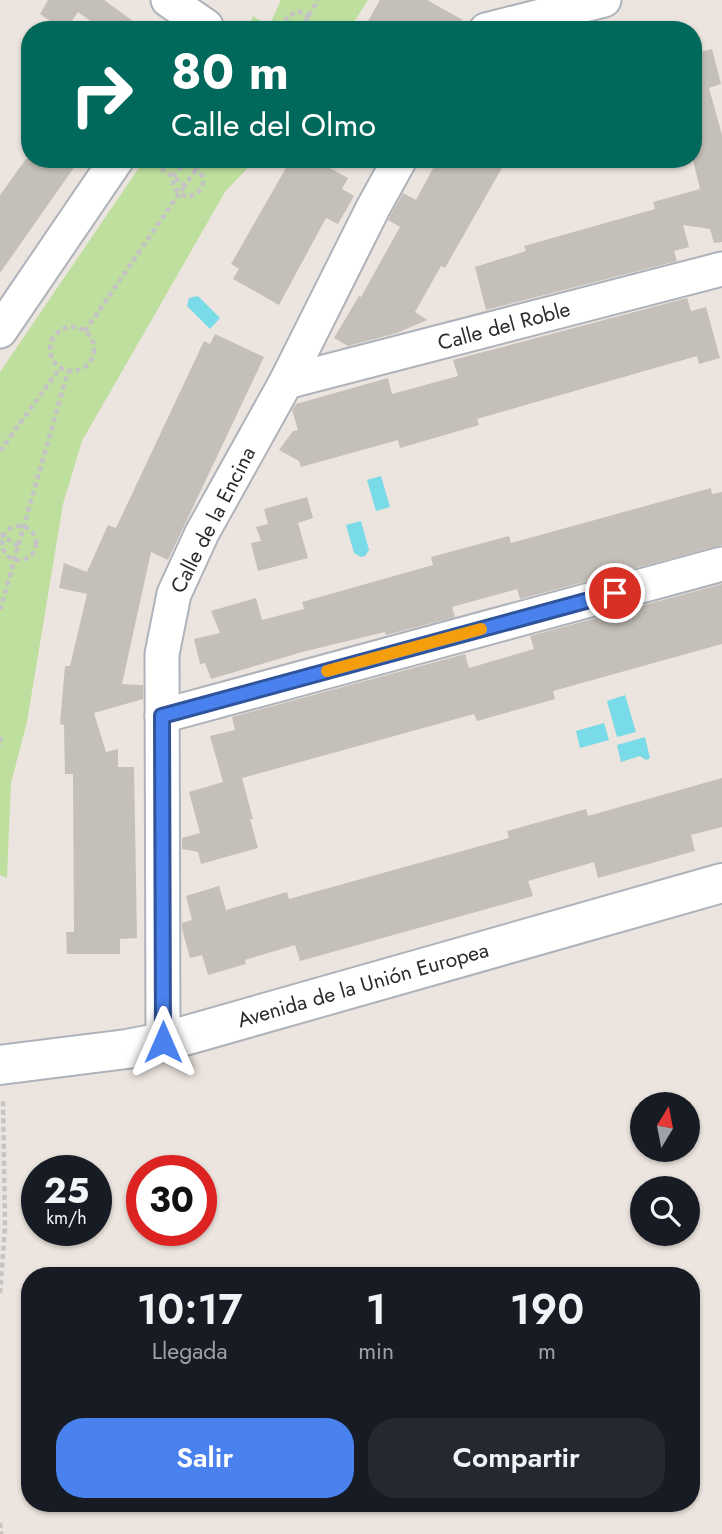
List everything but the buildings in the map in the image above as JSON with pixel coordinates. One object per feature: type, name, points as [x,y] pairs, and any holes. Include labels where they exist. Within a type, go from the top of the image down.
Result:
[{"type":"street","points":[[168,0],[199,21]]},
{"type":"street","points":[[521,21],[604,0]]},
{"type":"street","points":[[5,315],[111,168]]},
{"type":"street","name":"Calle de la Encina","points":[[163,1042],[162,654],[174,594],[202,533],[285,382],[395,168]]},
{"type":"street","name":"Calle del Roble","points":[[285,382],[722,269]]},
{"type":"street","points":[[162,716],[722,564]]},
{"type":"street","name":"Avenida de la Unión Europea","points":[[1,1065],[163,1042],[722,883]]},
{"type":"path","points":[[305,21],[318,0]]},
{"type":"path","points":[[286,21],[287,17],[298,11],[310,18],[310,21]]},
{"type":"path","points":[[161,168],[185,184]]},
{"type":"path","points":[[181,168],[175,173],[172,183],[176,192],[190,197],[199,192],[203,183],[201,173],[192,168]]},
{"type":"path","points":[[85,331],[197,168]]},
{"type":"path","points":[[65,328],[85,331],[94,343],[93,358],[82,369],[61,368],[55,363],[50,350],[54,337],[65,328]]},
{"type":"path","points":[[0,451],[61,368]]},
{"type":"path","points":[[0,610],[68,370]]},
{"type":"path","points":[[15,526],[27,527],[36,540],[34,551],[25,559],[14,559],[2,547],[2,535],[15,526]]},
{"type":"path","points":[[2,535],[18,546]]},
{"type":"path","points":[[0,737],[0,747]]},
{"type":"path","points":[[0,1293],[5,1228],[1,1065]]},
{"type":"path","points":[[0,1523],[1,1534]]},
{"type":"green space","points":[[281,0],[368,0],[355,21],[271,21]]},
{"type":"green space","points":[[139,168],[248,168],[225,192],[82,441],[63,504],[27,722],[11,783],[7,878],[0,875],[0,372]]},
{"type":"water","points":[[198,296],[220,318],[210,329],[187,306],[189,298]]},
{"type":"water","points":[[381,476],[390,507],[376,511],[367,480]]},
{"type":"water","points":[[361,521],[369,550],[361,557],[354,553],[346,525]]},
{"type":"water","points":[[625,695],[636,732],[617,737],[607,701]]},
{"type":"water","points":[[604,723],[609,740],[580,748],[576,731]]},
{"type":"water","points":[[645,737],[650,758],[646,760],[640,756],[621,762],[617,745]]},
{"type":"slow traffic","points":[[327,671],[481,629]]},
{"type":"route","points":[[163,1042],[162,716],[615,593]]}]
